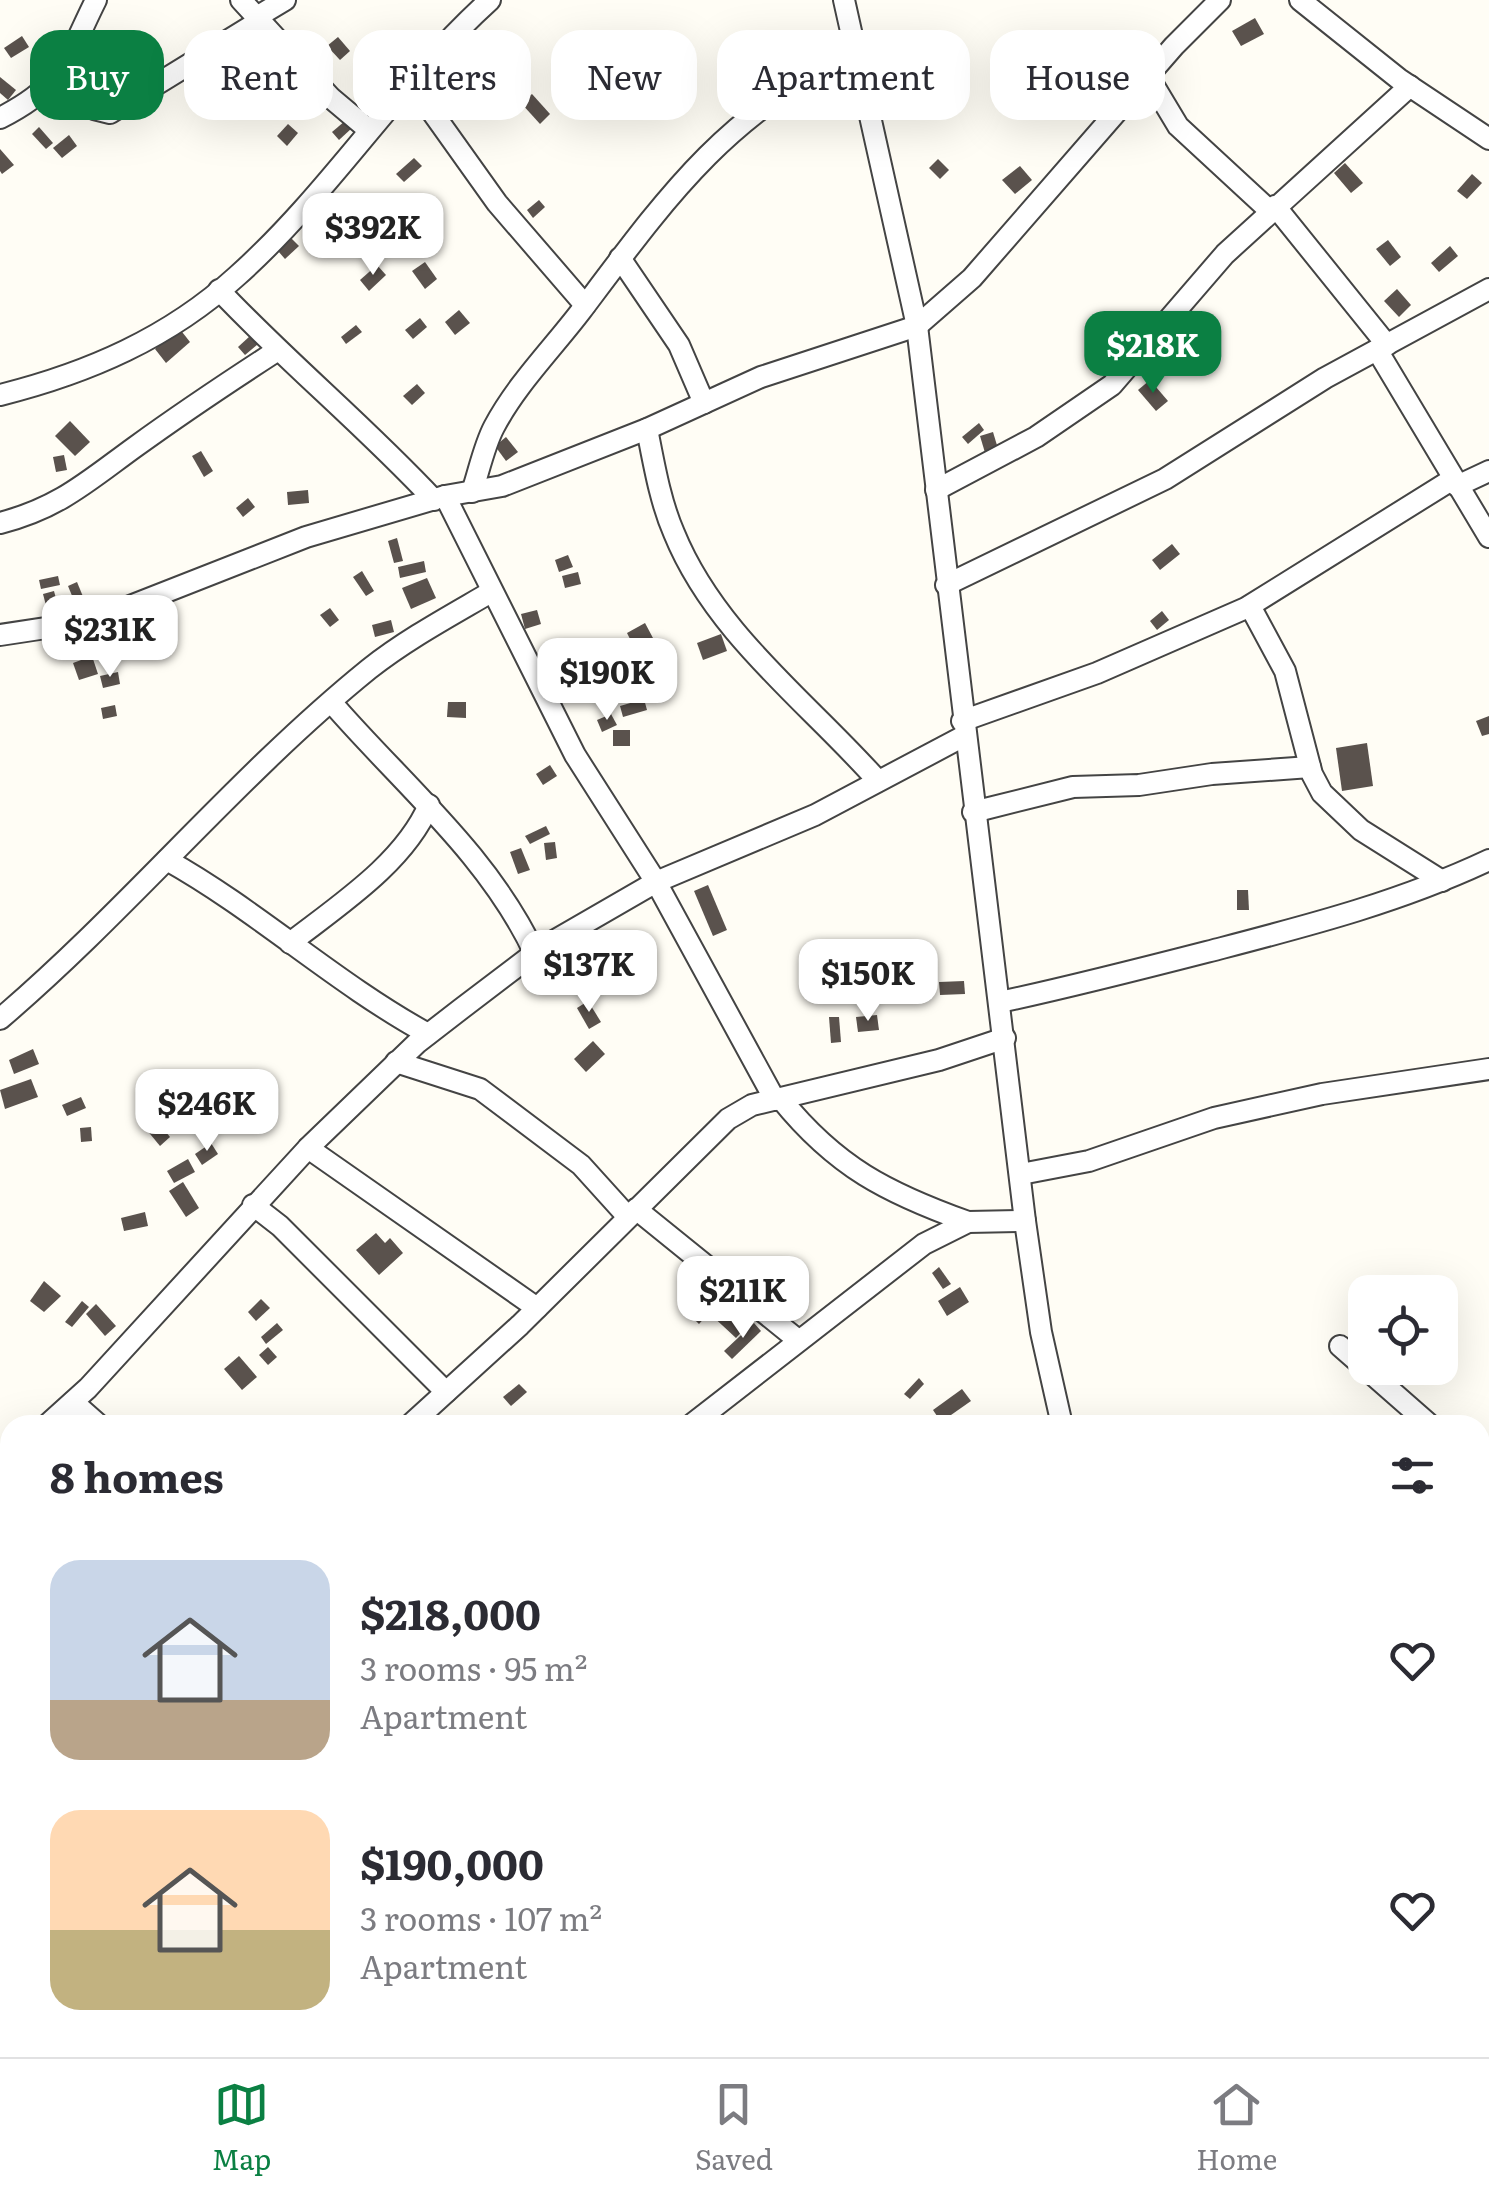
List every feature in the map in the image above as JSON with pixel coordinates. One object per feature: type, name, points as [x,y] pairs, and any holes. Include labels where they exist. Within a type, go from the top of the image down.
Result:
[{"type":"street","points":[[81,30],[96,0]]},
{"type":"street","points":[[241,0],[331,98],[369,130]]},
{"type":"street","points":[[164,79],[285,0]]},
{"type":"street","points":[[458,30],[490,0]]},
{"type":"street","points":[[844,0],[853,30]]},
{"type":"street","points":[[1165,58],[1220,0]]},
{"type":"street","points":[[1300,0],[1410,86],[1489,139]]},
{"type":"street","points":[[936,490],[1036,437],[1112,385],[1203,279],[1272,209],[1410,86]]},
{"type":"street","points":[[0,118],[30,99]]},
{"type":"street","points":[[1165,104],[1178,126],[1272,209],[1382,348],[1489,537]]},
{"type":"street","points":[[0,395],[82,373],[134,348],[219,290],[273,240],[377,120]]},
{"type":"street","points":[[438,120],[497,203],[585,306]]},
{"type":"street","points":[[472,492],[493,428],[620,258],[716,144],[747,120]]},
{"type":"street","points":[[874,120],[918,326],[973,812],[1005,1038],[1025,1221],[1041,1332],[1060,1415]]},
{"type":"street","points":[[0,634],[92,621],[306,538],[440,498],[502,486],[647,429],[761,376],[918,326],[972,278],[1110,120]]},
{"type":"street","points":[[620,258],[679,345],[704,403]]},
{"type":"street","points":[[946,585],[1165,479],[1382,348],[1489,289]]},
{"type":"street","points":[[219,290],[278,350],[440,498],[575,755],[656,882],[778,1100],[840,1162],[886,1190],[968,1222],[1025,1221]]},
{"type":"street","points":[[0,524],[50,506],[95,481],[130,450],[278,350]]},
{"type":"street","points":[[647,429],[674,534],[704,588],[768,670],[829,725],[878,781]]},
{"type":"street","points":[[58,1415],[252,1206],[396,1062],[535,954],[656,882],[749,846],[878,781],[963,728],[1250,606],[1455,482],[1489,470]]},
{"type":"street","points":[[0,1019],[257,770],[332,704],[416,636],[491,592]]},
{"type":"street","points":[[1250,606],[1285,671],[1310,767],[1337,811],[1442,881]]},
{"type":"street","points":[[332,704],[428,805],[518,916],[535,954]]},
{"type":"street","points":[[973,812],[1073,786],[1139,785],[1212,774],[1310,767]]},
{"type":"street","points":[[290,943],[395,854],[420,825],[428,805]]},
{"type":"street","points":[[166,860],[216,888],[380,1008],[428,1034]]},
{"type":"street","points":[[1000,1002],[1127,976],[1328,921],[1404,898],[1489,860]]},
{"type":"street","points":[[421,1415],[537,1308],[728,1120],[752,1105],[1005,1038]]},
{"type":"street","points":[[396,1062],[480,1089],[581,1165],[632,1213],[798,1340]]},
{"type":"street","points":[[1021,1174],[1088,1161],[1214,1118],[1322,1094],[1489,1069]]},
{"type":"street","points":[[308,1148],[537,1308]]},
{"type":"street","points":[[252,1206],[280,1226],[446,1392]]},
{"type":"street","points":[[705,1415],[924,1244],[968,1222]]},
{"type":"street","points":[[1340,1346],[1419,1415]]},
{"type":"street","points":[[73,1402],[88,1415]]},
{"type":"building","points":[[1255,18],[1264,34],[1241,46],[1232,31]]},
{"type":"building","points":[[22,36],[29,47],[11,58],[4,48]]},
{"type":"building","points":[[338,37],[350,51],[340,60],[333,52],[333,41]]},
{"type":"building","points":[[0,77],[16,90],[8,100],[0,93]]},
{"type":"building","points":[[531,95],[550,114],[540,124],[531,114]]},
{"type":"building","points":[[345,121],[352,128],[339,140],[332,132]]},
{"type":"building","points":[[288,124],[298,133],[287,146],[277,136]]},
{"type":"building","points":[[39,127],[53,143],[46,149],[32,134]]},
{"type":"building","points":[[69,135],[77,146],[62,158],[53,148]]},
{"type":"building","points":[[0,149],[14,165],[2,174],[0,171]]},
{"type":"building","points":[[414,158],[422,166],[404,182],[396,174]]},
{"type":"building","points":[[938,159],[949,170],[940,179],[929,168]]},
{"type":"building","points":[[1345,163],[1363,183],[1351,193],[1334,173]]},
{"type":"building","points":[[1020,166],[1032,180],[1015,194],[1002,180]]},
{"type":"building","points":[[1472,174],[1482,183],[1467,199],[1457,191]]},
{"type":"building","points":[[539,200],[545,207],[533,218],[527,210]]},
{"type":"building","points":[[376,226],[388,240],[380,246],[368,233]]},
{"type":"building","points":[[399,234],[405,241],[387,255],[381,248]]},
{"type":"building","points":[[291,238],[299,246],[285,259],[278,251]]},
{"type":"building","points":[[1388,240],[1401,257],[1390,266],[1376,249]]},
{"type":"building","points":[[1450,246],[1458,256],[1439,272],[1431,263]]},
{"type":"building","points":[[425,262],[437,279],[425,289],[412,271]]},
{"type":"building","points":[[377,265],[386,275],[369,291],[360,280]]},
{"type":"building","points":[[1397,289],[1411,305],[1399,317],[1384,301]]},
{"type":"building","points":[[459,310],[470,323],[455,335],[445,322]]},
{"type":"building","points":[[420,318],[427,327],[413,339],[405,330]]},
{"type":"building","points":[[356,325],[362,332],[346,344],[341,337]]},
{"type":"building","points":[[179,328],[190,342],[166,363],[155,349]]},
{"type":"building","points":[[250,336],[258,344],[245,355],[238,347]]},
{"type":"building","points":[[1150,380],[1168,401],[1156,411],[1138,390]]},
{"type":"building","points":[[417,384],[425,393],[412,405],[403,396]]},
{"type":"building","points":[[70,421],[90,442],[75,456],[55,436]]},
{"type":"building","points":[[979,423],[984,430],[968,444],[962,437]]},
{"type":"building","points":[[993,432],[999,452],[986,456],[980,436]]},
{"type":"building","points":[[506,437],[518,452],[506,461],[495,446]]},
{"type":"building","points":[[201,451],[213,471],[204,477],[192,456]]},
{"type":"building","points":[[64,455],[67,470],[56,472],[53,457]]},
{"type":"building","points":[[308,490],[309,503],[288,505],[287,492]]},
{"type":"building","points":[[248,498],[255,507],[243,517],[236,508]]},
{"type":"building","points":[[397,538],[403,561],[394,563],[388,541]]},
{"type":"building","points":[[1172,544],[1180,554],[1160,570],[1152,560]]},
{"type":"building","points":[[568,555],[573,567],[559,572],[555,560]]},
{"type":"building","points":[[424,561],[426,572],[400,578],[398,567]]},
{"type":"building","points":[[362,571],[374,591],[366,596],[353,577]]},
{"type":"building","points":[[578,572],[581,584],[565,588],[562,576]]},
{"type":"building","points":[[58,576],[60,585],[41,589],[39,580]]},
{"type":"building","points":[[427,578],[436,598],[411,609],[402,588]]},
{"type":"building","points":[[77,582],[84,599],[75,603],[68,586]]},
{"type":"building","points":[[54,591],[60,614],[49,617],[43,594]]},
{"type":"building","points":[[330,608],[339,620],[330,627],[320,615]]},
{"type":"building","points":[[537,610],[541,624],[525,629],[521,614]]},
{"type":"building","points":[[1162,611],[1169,620],[1157,630],[1150,621]]},
{"type":"building","points":[[391,620],[394,632],[375,637],[372,625]]},
{"type":"building","points":[[645,623],[653,638],[634,647],[627,633]]},
{"type":"building","points":[[721,634],[727,651],[703,660],[697,643]]},
{"type":"building","points":[[92,656],[98,674],[79,680],[73,663]]},
{"type":"building","points":[[118,672],[120,684],[103,688],[100,676]]},
{"type":"building","points":[[644,699],[647,710],[623,717],[620,706]]},
{"type":"building","points":[[448,702],[466,702],[466,718],[447,717]]},
{"type":"building","points":[[115,705],[117,716],[103,719],[101,708]]},
{"type":"building","points":[[611,714],[617,725],[602,732],[597,720]]},
{"type":"building","points":[[1489,716],[1489,734],[1482,736],[1476,721]]},
{"type":"building","points":[[613,730],[630,730],[630,746],[613,746]]},
{"type":"building","points":[[1367,743],[1373,786],[1342,791],[1336,748]]},
{"type":"building","points":[[550,765],[557,776],[543,785],[536,774]]},
{"type":"building","points":[[546,826],[550,834],[530,844],[525,836]]},
{"type":"building","points":[[555,842],[557,858],[546,860],[544,843]]},
{"type":"building","points":[[521,848],[530,870],[518,874],[510,852]]},
{"type":"building","points":[[708,885],[727,930],[713,936],[694,891]]},
{"type":"building","points":[[1237,890],[1248,890],[1249,910],[1237,910]]},
{"type":"building","points":[[898,956],[902,974],[887,978],[883,960]]},
{"type":"building","points":[[964,981],[965,994],[940,995],[939,982]]},
{"type":"building","points":[[588,1001],[601,1022],[589,1029],[577,1008]]},
{"type":"building","points":[[877,1015],[879,1030],[858,1032],[856,1017]]},
{"type":"building","points":[[829,1017],[839,1017],[841,1042],[831,1043]]},
{"type":"building","points":[[593,1041],[605,1054],[586,1072],[574,1059]]},
{"type":"building","points":[[33,1049],[39,1064],[14,1074],[9,1060]]},
{"type":"building","points":[[31,1079],[38,1097],[5,1109],[0,1090]]},
{"type":"building","points":[[230,1095],[254,1102],[246,1128],[222,1121]]},
{"type":"building","points":[[81,1097],[86,1108],[67,1116],[62,1105]]},
{"type":"building","points":[[157,1121],[170,1137],[160,1146],[146,1129]]},
{"type":"building","points":[[91,1127],[92,1141],[81,1142],[80,1128]]},
{"type":"building","points":[[211,1143],[218,1154],[202,1165],[195,1154]]},
{"type":"building","points":[[188,1159],[195,1172],[174,1183],[167,1171]]},
{"type":"building","points":[[183,1182],[199,1208],[186,1217],[169,1191]]},
{"type":"building","points":[[145,1212],[148,1226],[124,1231],[121,1218]]},
{"type":"building","points":[[376,1233],[385,1243],[390,1238],[403,1253],[379,1275],[356,1250]]},
{"type":"building","points":[[939,1267],[951,1284],[943,1289],[932,1273]]},
{"type":"building","points":[[44,1281],[61,1296],[44,1312],[30,1301]]},
{"type":"building","points":[[960,1287],[969,1302],[947,1316],[938,1301]]},
{"type":"building","points":[[261,1299],[270,1308],[256,1321],[248,1312]]},
{"type":"building","points":[[82,1301],[89,1307],[72,1327],[65,1322]]},
{"type":"building","points":[[721,1302],[747,1326],[736,1338],[709,1313],[699,1324],[693,1318],[706,1304],[713,1311]]},
{"type":"building","points":[[96,1304],[116,1326],[105,1336],[86,1314]]},
{"type":"building","points":[[277,1323],[283,1330],[266,1344],[261,1337]]},
{"type":"building","points":[[754,1323],[761,1331],[732,1359],[724,1351]]},
{"type":"building","points":[[268,1347],[277,1357],[268,1365],[259,1355]]},
{"type":"building","points":[[239,1356],[257,1377],[242,1390],[224,1369]]},
{"type":"building","points":[[919,1378],[924,1384],[910,1399],[904,1394]]},
{"type":"building","points":[[519,1384],[527,1392],[511,1406],[503,1397]]},
{"type":"building","points":[[962,1389],[971,1401],[951,1415],[936,1415],[933,1410]]}]
